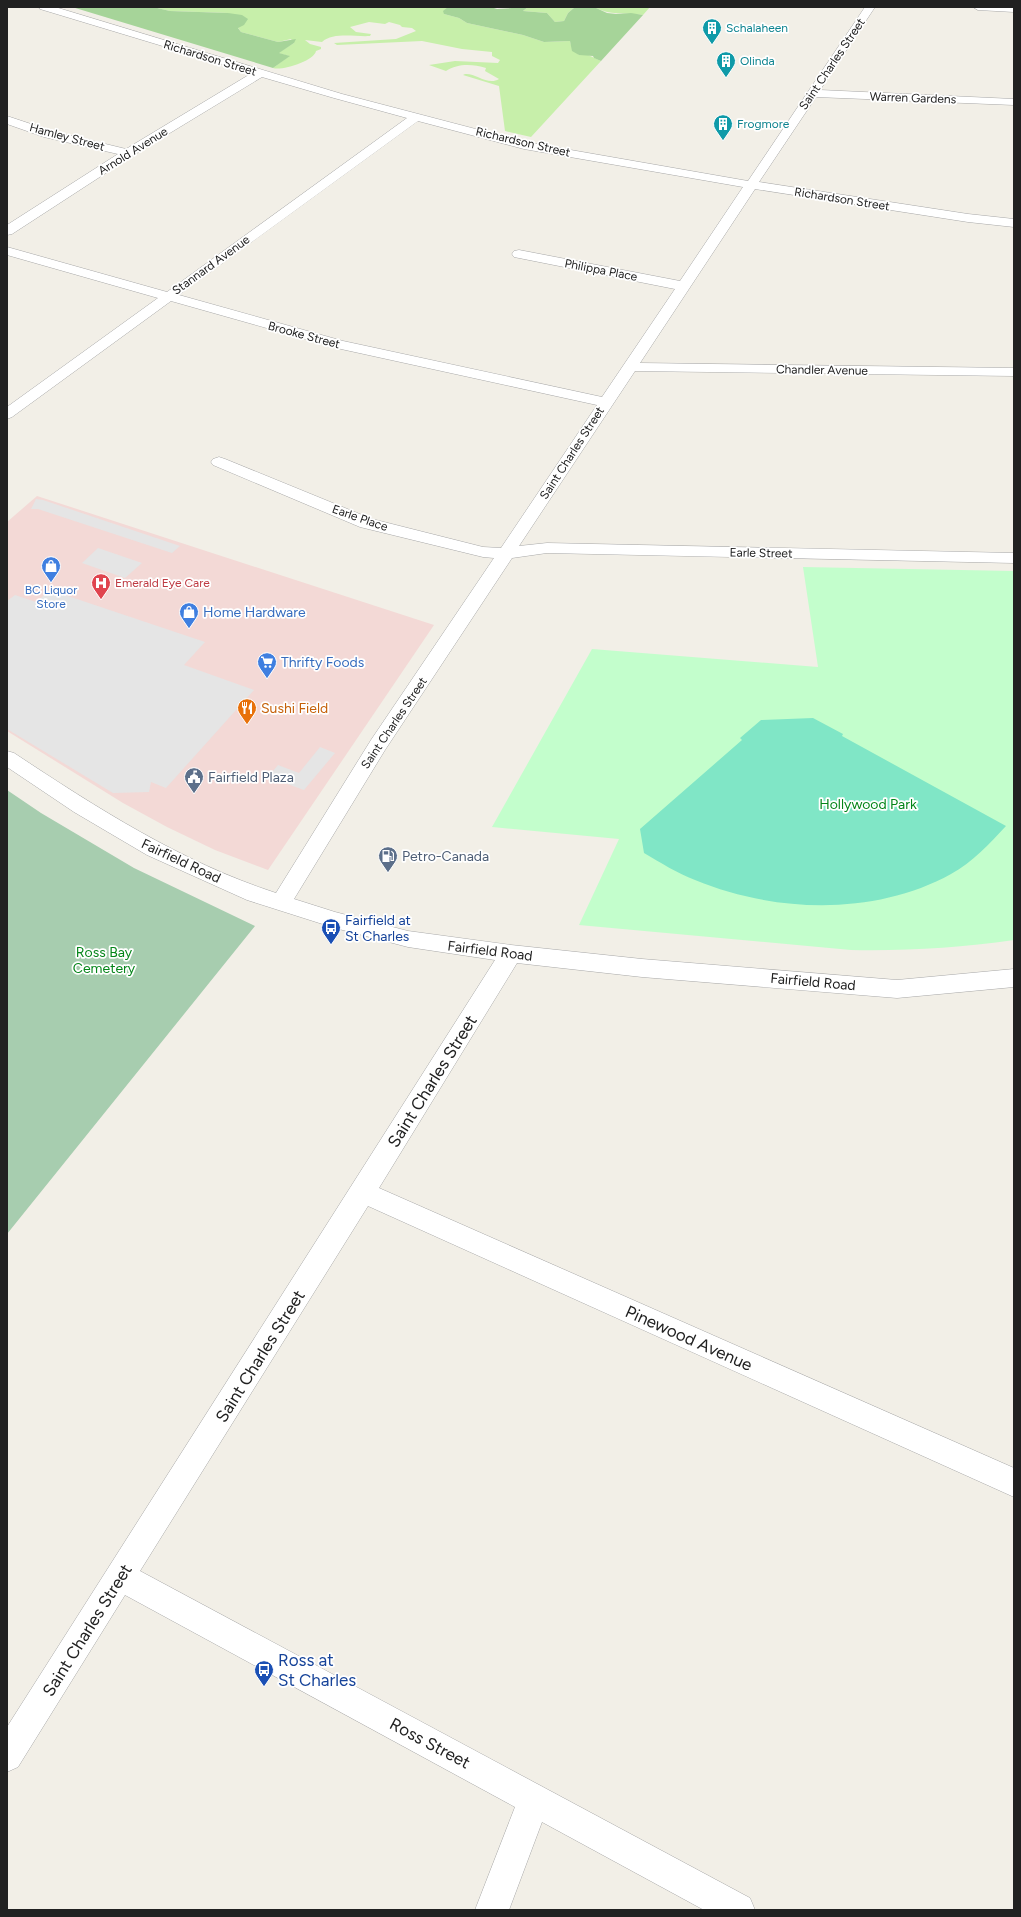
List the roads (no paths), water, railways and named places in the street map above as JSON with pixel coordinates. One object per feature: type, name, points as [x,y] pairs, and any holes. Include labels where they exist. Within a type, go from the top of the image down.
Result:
[{"type":"street","name":"Richardson Street","points":[[44,7],[260,73],[416,117],[532,146],[752,185],[968,218],[1014,223]]},
{"type":"street","name":"Saint Charles Street","points":[[281,903],[378,746],[870,7]]},
{"type":"street","points":[[978,7],[1014,9]]},
{"type":"street","name":"Arnold Avenue","points":[[7,231],[128,153],[260,73]]},
{"type":"street","name":"Warren Gardens","points":[[812,94],[1014,102]]},
{"type":"street","name":"Stannard Avenue","points":[[7,414],[167,296],[416,117]]},
{"type":"street","name":"Hamley Street","points":[[7,120],[48,134],[128,153]]},
{"type":"street","name":"Brooke Street","points":[[7,251],[340,345],[606,402]]},
{"type":"street","name":"Philippa Place","points":[[519,254],[683,286]]},
{"type":"street","name":"Chandler Avenue","points":[[630,367],[1014,372]]},
{"type":"street","name":"Earle Place","points":[[219,462],[366,523],[483,552],[507,553]]},
{"type":"street","name":"Earle Street","points":[[507,553],[546,548],[1014,558]]},
{"type":"street","name":"Fairfield Road","points":[[7,758],[81,807],[154,850],[254,894],[335,920],[408,939],[511,954],[642,968],[897,989],[1014,978]]},
{"type":"street","name":"Saint Charles Street","points":[[7,1756],[363,1192],[511,954]]},
{"type":"street","name":"Pinewood Avenue","points":[[363,1192],[1014,1483]]},
{"type":"street","name":"Ross Street","points":[[120,1577],[535,1799],[738,1910]]},
{"type":"street","points":[[492,1910],[535,1799]]},
{"type":"place","name":"Schalaheen","points":[[712,45]]},
{"type":"place","name":"Olinda","points":[[726,78]]},
{"type":"place","name":"Frogmore","points":[[723,141]]},
{"type":"place","name":"BC Liquor Store","points":[[51,583]]},
{"type":"place","name":"Emerald Eye Care","points":[[101,600]]},
{"type":"place","name":"Home Hardware","points":[[189,629]]},
{"type":"place","name":"Thrifty Foods","points":[[267,679]]},
{"type":"place","name":"Sushi Field","points":[[247,725]]},
{"type":"place","name":"Fairfield Plaza","points":[[194,794]]},
{"type":"place","name":"Petro-Canada","points":[[388,873]]},
{"type":"place","name":"Fairfield at St Charles","points":[[331,945]]},
{"type":"place","name":"Ross at St Charles","points":[[264,1687]]},
{"type":"park label","name":"Hollywood Park","points":[[868,804]]},
{"type":"park label","name":"Ross Bay Cemetery","points":[[104,960]]}]
